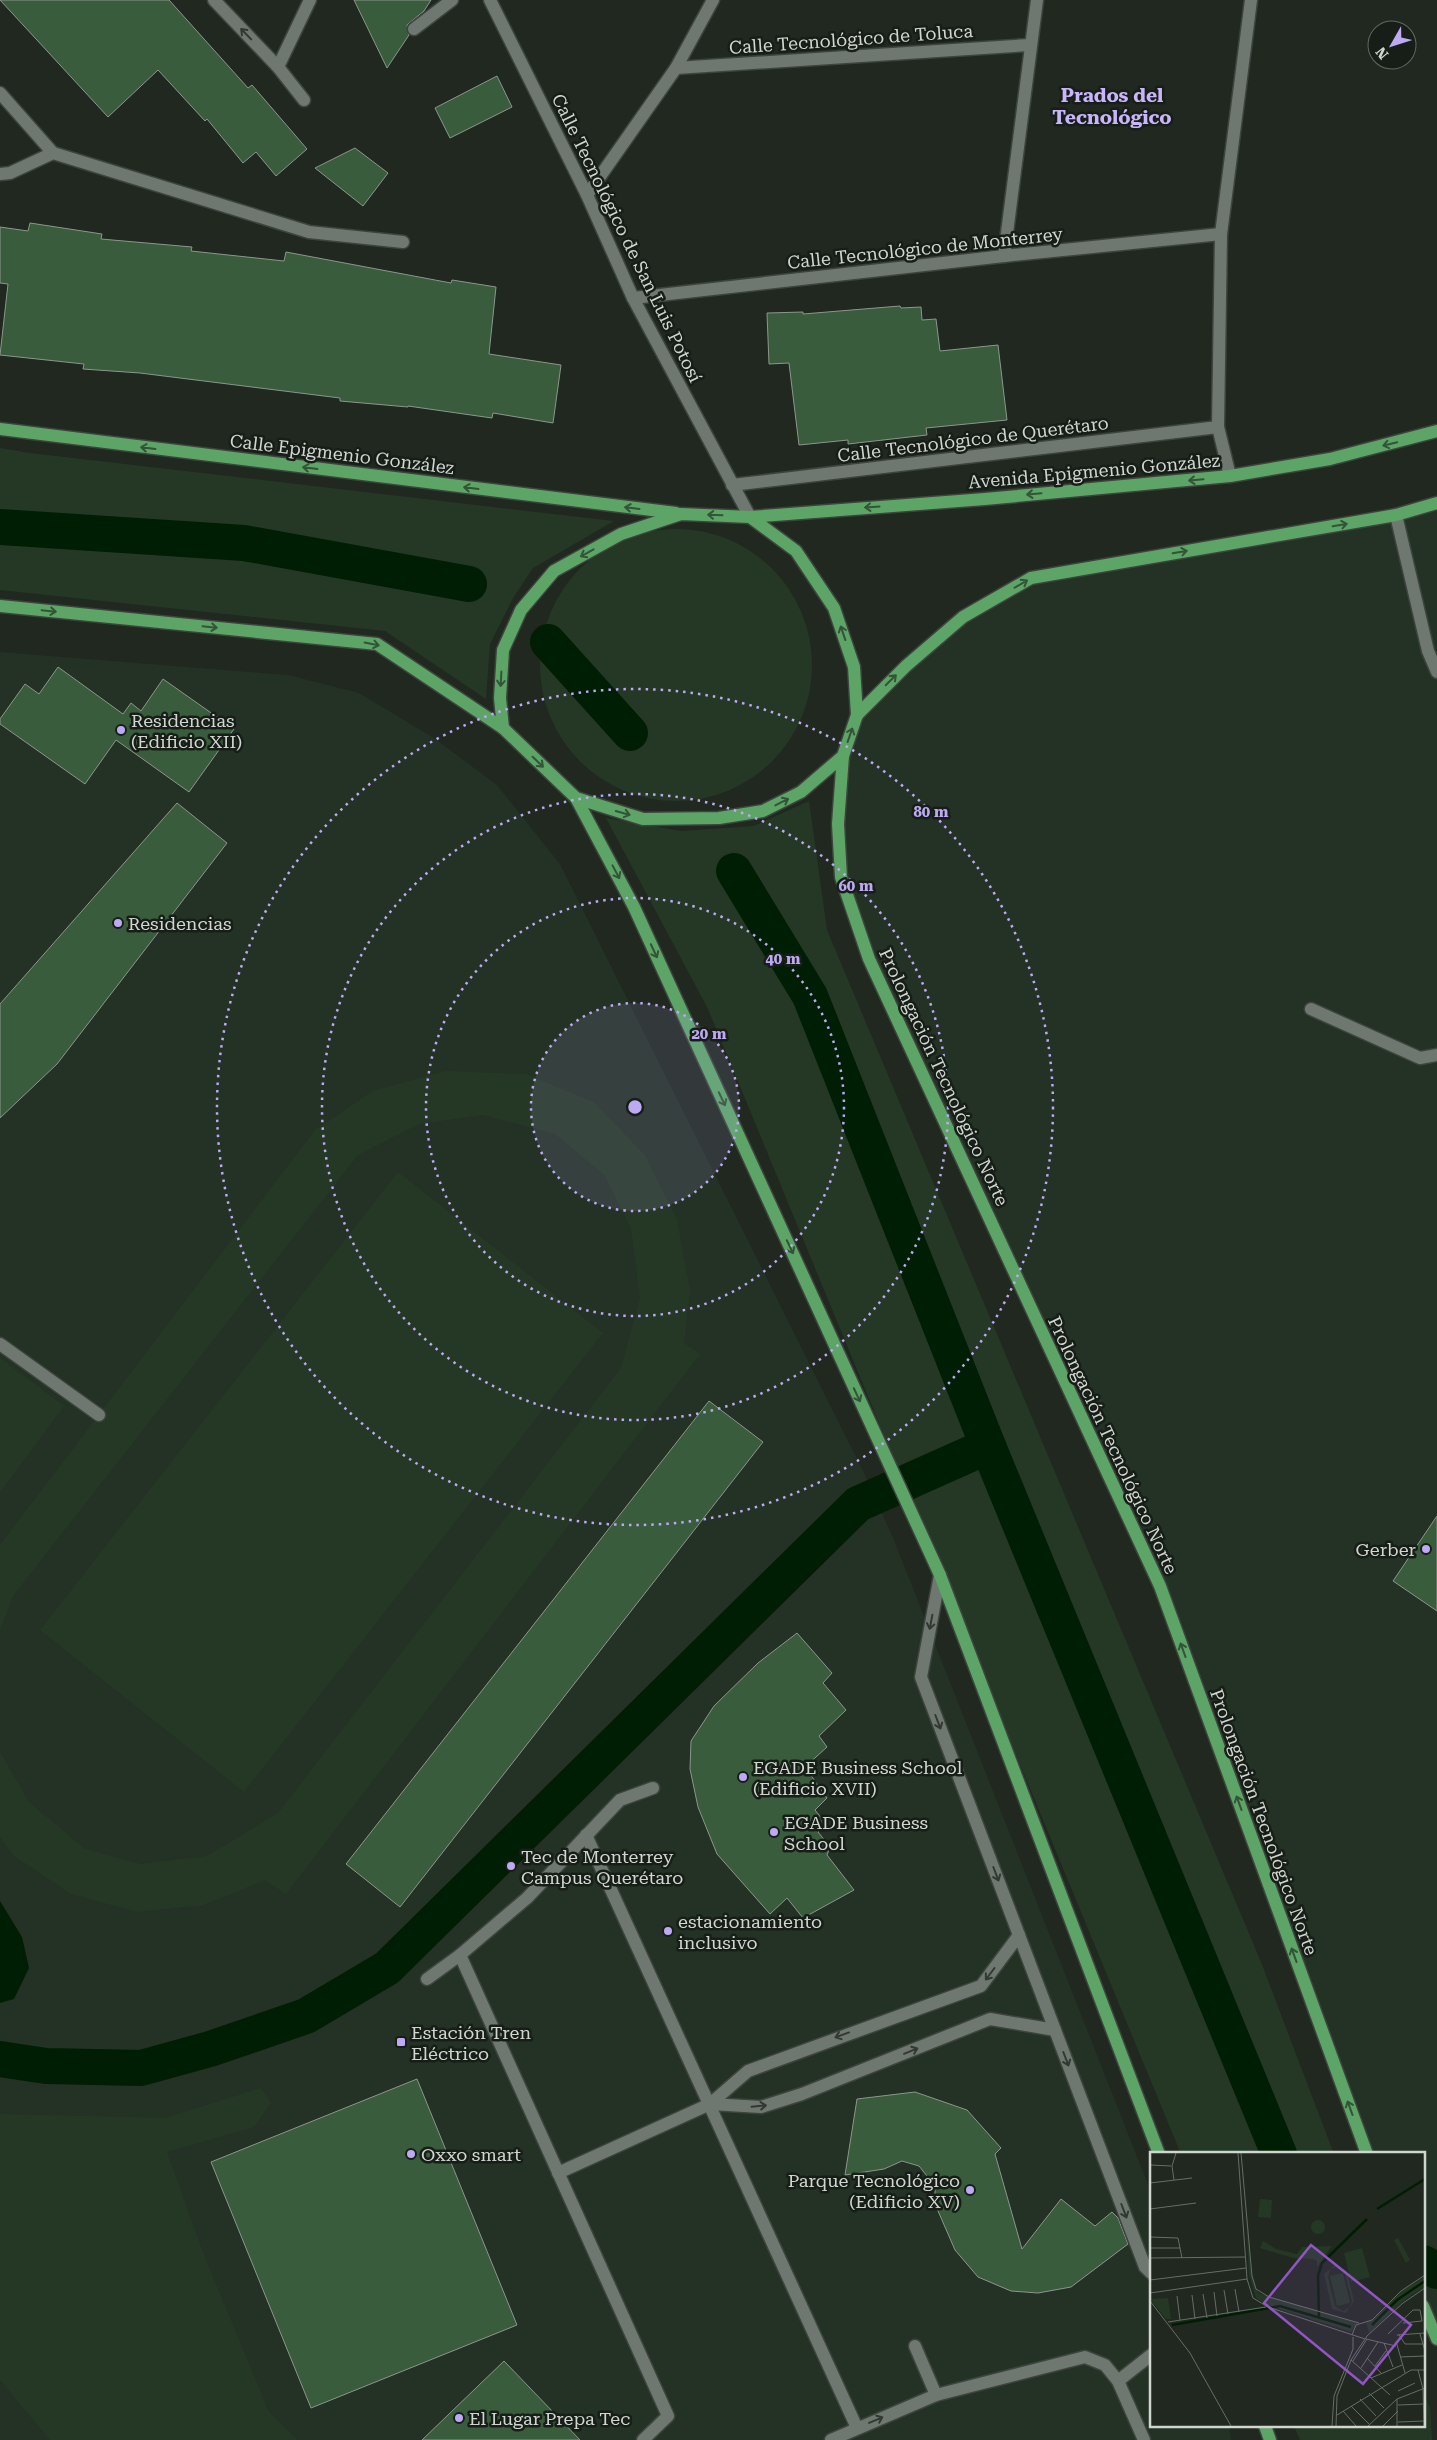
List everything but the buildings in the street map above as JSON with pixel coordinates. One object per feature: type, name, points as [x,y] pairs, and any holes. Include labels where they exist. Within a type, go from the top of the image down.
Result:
[{"type":"main road","name":"Calle Epigmenio González","points":[[0,429],[681,514],[750,517]]},
{"type":"main road","name":"Avenida Epigmenio González","points":[[750,517],[985,499],[1230,476],[1330,459],[1437,432]]},
{"type":"main road","points":[[857,715],[906,666],[964,617],[1031,578],[1396,515],[1437,503]]},
{"type":"main road","points":[[503,728],[500,698],[503,650],[521,610],[554,571],[621,534],[681,514]]},
{"type":"main road","points":[[750,517],[796,551],[834,608],[854,667],[857,715]]},
{"type":"main road","points":[[0,606],[377,644],[503,728],[576,798],[634,907],[940,1574],[1158,2152]]},
{"type":"main road","name":"Prolongación Tecnológico Norte","points":[[857,715],[843,756],[838,824],[841,877],[869,959],[1160,1586],[1366,2152]]},
{"type":"main road","points":[[576,798],[643,819],[719,818],[754,813],[763,811],[801,792],[843,756]]},
{"type":"main road","points":[[1424,2308],[1437,2339]]},
{"type":"main road","points":[[1266,2428],[1270,2440]]},
{"type":"street","points":[[214,0],[278,67],[304,100]]},
{"type":"street","points":[[278,67],[310,0]]},
{"type":"street","points":[[414,29],[452,0]]},
{"type":"street","name":"Calle Tecnológico de San Luis Potosí","points":[[490,0],[587,195],[633,298],[750,517]]},
{"type":"street","points":[[587,195],[676,68],[713,0]]},
{"type":"street","points":[[1004,256],[1029,45],[1037,0]]},
{"type":"street","points":[[1230,476],[1218,427],[1221,234],[1251,0]]},
{"type":"street","name":"Calle Tecnológico de Toluca","points":[[676,68],[1029,45]]},
{"type":"street","points":[[0,93],[53,153],[309,232],[403,242]]},
{"type":"street","points":[[0,174],[10,173],[53,153]]},
{"type":"street","name":"Calle Tecnológico de Monterrey","points":[[633,298],[1004,256],[1221,234]]},
{"type":"street","name":"Calle Tecnológico de Querétaro","points":[[732,485],[1218,427]]},
{"type":"street","points":[[1396,515],[1428,651],[1437,672]]},
{"type":"street","points":[[1311,1009],[1420,1058],[1437,1055]]},
{"type":"street","points":[[0,1344],[99,1416]]},
{"type":"street","points":[[940,1574],[920,1677],[1145,2267],[1150,2272]]},
{"type":"street","points":[[427,1979],[460,1955],[526,1898],[620,1800],[653,1788]]},
{"type":"street","points":[[586,1835],[858,2428]]},
{"type":"street","points":[[558,2173],[710,2104],[748,2071],[981,1986],[1019,1935]]},
{"type":"street","points":[[460,1955],[668,2416],[643,2440]]},
{"type":"street","points":[[710,2104],[761,2107],[802,2094],[990,2019],[1056,2030]]},
{"type":"street","points":[[915,2346],[936,2395]]},
{"type":"street","points":[[1118,2380],[1150,2356]]},
{"type":"street","points":[[831,2440],[936,2395],[1085,2357],[1105,2365],[1118,2380],[1144,2440]]},
{"type":"shaded area","points":[[0,448],[614,521],[533,568],[513,598],[490,644],[486,699],[385,631],[0,590]]},
{"type":"shaded area","points":[[1437,503],[1437,2339],[1424,2308],[1424,2152],[1366,2152],[1160,1586],[869,959],[841,877],[843,756],[857,715],[963,617],[1031,578]]},
{"type":"shaded area","points":[[676,529],[703,531],[728,539],[752,552],[772,569],[789,589],[802,613],[810,638],[812,665],[810,692],[802,717],[789,741],[772,761],[752,778],[728,791],[703,799],[676,801],[649,799],[624,791],[600,778],[580,761],[563,741],[550,717],[542,692],[540,665],[542,638],[550,613],[563,589],[580,569],[600,552],[624,539],[649,531]]},
{"type":"shaded area","name":"Tec de Monterrey Campus Querétaro","points":[[0,652],[288,675],[359,693],[434,738],[497,785],[560,864],[866,1477],[894,1540],[1150,2189],[1150,2428],[1229,2428],[1231,2440],[0,2440]]},
{"type":"shaded area","points":[[809,801],[827,930],[1261,1962],[1333,2152],[1180,2152],[708,1009],[606,818],[681,831],[754,826]]},
{"type":"shaded area","points":[[445,1071],[526,1074],[594,1102],[645,1155],[677,1219],[690,1291],[684,1343],[700,1354],[286,1894],[265,1880],[203,1905],[137,1912],[71,1894],[14,1856],[0,1837],[0,1752],[29,1802],[85,1849],[141,1864],[207,1856],[278,1813],[621,1368],[640,1298],[631,1228],[604,1175],[555,1134],[483,1115],[419,1124],[358,1155],[13,1596],[0,1630],[0,1545],[315,1130],[373,1091]]},
{"type":"shaded area","points":[[398,1172],[603,1333],[244,1792],[40,1630]]},
{"type":"shaded area","points":[[0,1358],[64,1406],[0,1492]]},
{"type":"shaded area","points":[[0,1901],[22,1937],[29,1968],[14,1999],[0,2003]]},
{"type":"shaded area","points":[[261,2088],[271,2103],[254,2127],[167,2152],[204,2255],[269,2412],[298,2440],[50,2440],[0,2380],[0,2114],[165,2118]]},
{"type":"shaded area","points":[[1424,2393],[1430,2408],[1432,2440],[1300,2440],[1295,2428],[1424,2428]]},
{"type":"waterway","points":[[0,527],[244,543],[469,584]]},
{"type":"waterway","points":[[548,642],[630,733]]},
{"type":"waterway","points":[[734,871],[810,996],[988,1446],[1278,2152]]},
{"type":"waterway","points":[[0,2059],[46,2066],[141,2068],[210,2049],[306,2016],[387,1968],[858,1504],[988,1446]]},
{"type":"waterway","points":[[1424,2264],[1437,2271]]},
{"type":"place","name":"Residencias (Edificio XII)","points":[[121,730]]},
{"type":"place","name":"Residencias","points":[[118,923]]},
{"type":"place","name":"Gerber","points":[[1426,1549]]},
{"type":"place","name":"EGADE Business School (Edificio XVII)","points":[[743,1777]]},
{"type":"place","name":"EGADE Business School","points":[[774,1832]]},
{"type":"place","name":"Tec de Monterrey Campus Querétaro","points":[[511,1866]]},
{"type":"place","name":"estacionamiento inclusivo","points":[[668,1931]]},
{"type":"place","name":"Estación Tren Eléctrico","points":[[401,2042]]},
{"type":"place","name":"Oxxo smart","points":[[411,2154]]},
{"type":"place","name":"Parque Tecnológico (Edificio XV)","points":[[970,2190]]},
{"type":"place","name":"El Lugar Prepa Tec","points":[[459,2418]]},
{"type":"district","name":"Prados del Tecnológico","points":[[1112,106]]}]
